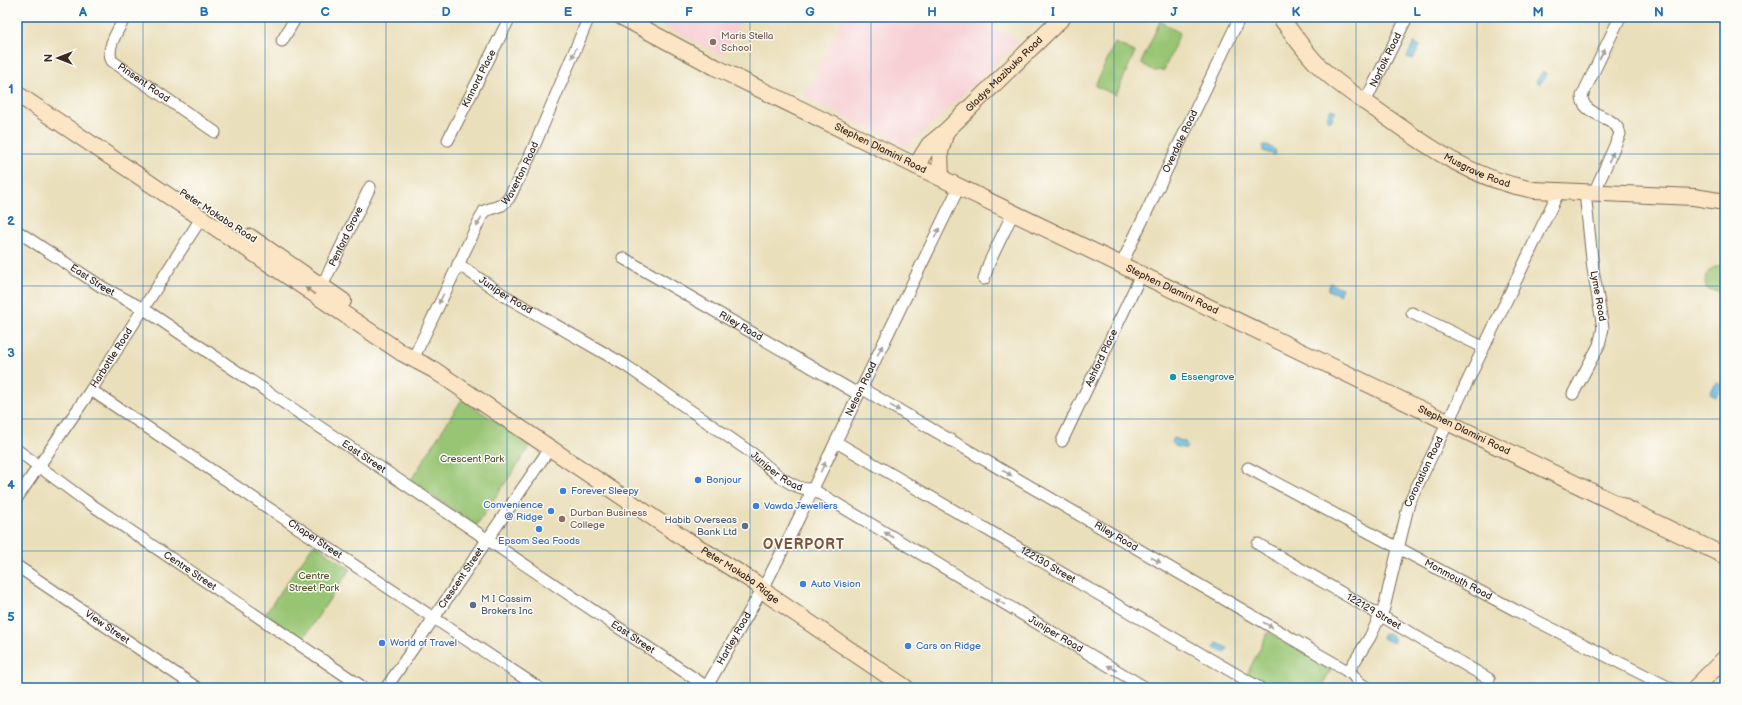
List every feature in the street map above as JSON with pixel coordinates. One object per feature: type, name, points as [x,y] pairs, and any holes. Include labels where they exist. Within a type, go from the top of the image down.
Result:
[{"type":"street","name":"Pinsent Road","points":[[125,17],[111,46],[110,56],[112,61],[215,132]]},
{"type":"street","points":[[282,41],[296,17]]},
{"type":"street","name":"Kinnord Place","points":[[448,140],[510,17]]},
{"type":"street","name":"Waverton Road","points":[[415,355],[484,211],[502,205],[509,198],[530,156],[589,17]]},
{"type":"street","name":"Stephen Dlamini Road","points":[[622,17],[717,68],[916,166],[1725,556]]},
{"type":"street","name":"Gladys Mazibuko Road","points":[[916,166],[926,149],[1063,17]]},
{"type":"street","name":"Overdale Road","points":[[1121,265],[1240,17]]},
{"type":"street","name":"Musgrave Road","points":[[1280,17],[1296,39],[1331,78],[1446,159],[1484,177],[1510,185],[1534,190],[1694,197],[1725,202]]},
{"type":"street","name":"Norfolk Road","points":[[1365,102],[1407,17]]},
{"type":"street","points":[[1590,192],[1620,134],[1614,122],[1587,108],[1583,104],[1582,96],[1620,17]]},
{"type":"street","name":"Peter Mokaba Road","points":[[17,83],[415,355]]},
{"type":"street","name":"Peter Mokaba Road","points":[[17,94],[202,217],[322,286],[415,355]]},
{"type":"street","name":"Gladys Mazibuko Road","points":[[941,178],[940,152],[946,131]]},
{"type":"street","name":"Penford Grove","points":[[322,286],[370,187]]},
{"type":"street","name":"Nelson Road","points":[[762,590],[836,442],[959,187]]},
{"type":"street","name":"Coronation Road","points":[[1348,672],[1381,616],[1400,548],[1405,516],[1409,503],[1559,190]]},
{"type":"street","name":"Lyme Road","points":[[1573,394],[1599,345],[1603,328],[1593,269],[1590,192]]},
{"type":"street","points":[[984,278],[988,263],[1013,213]]},
{"type":"street","name":"Harbottle Road","points":[[17,498],[144,309],[202,217]]},
{"type":"street","name":"East Street","points":[[17,231],[102,287],[144,309],[488,539],[707,688]]},
{"type":"street","name":"Riley Road","points":[[623,258],[860,391],[1348,672],[1355,677],[1360,686]]},
{"type":"street","name":"Juniper Road","points":[[458,264],[505,296],[625,365],[753,454],[770,469],[795,486],[803,490],[812,489],[1146,688]]},
{"type":"street","name":"Ashford Place","points":[[1062,441],[1141,275]]},
{"type":"street","points":[[1412,313],[1483,347]]},
{"type":"street","name":"Peter Mokaba Ridge","points":[[415,355],[434,370],[685,539],[754,582],[762,590],[906,688]]},
{"type":"street","name":"Chapel Street","points":[[90,390],[539,688]]},
{"type":"street","name":"122130 Street","points":[[836,442],[1260,688]]},
{"type":"street","name":"Crescent Street","points":[[386,688],[550,448]]},
{"type":"street","name":"Centre Street","points":[[17,450],[83,499],[364,688]]},
{"type":"street","name":"Monmouth Road","points":[[1248,468],[1515,610],[1670,688]]},
{"type":"street","name":"122129 Street","points":[[1258,544],[1489,679]]},
{"type":"street","name":"View Street","points":[[17,566],[197,688]]},
{"type":"street","name":"Hartley Road","points":[[707,688],[762,590]]},
{"type":"street","points":[[1695,688],[1725,658]]},
{"type":"shaded area","name":"Maris Stella School","points":[[648,17],[743,17],[723,56]]},
{"type":"shaded area","points":[[843,17],[970,17],[1020,41],[907,146],[804,97]]},
{"type":"green space","points":[[1160,21],[1180,33],[1164,70],[1154,71],[1141,63]]},
{"type":"green space","points":[[1115,43],[1135,52],[1116,95],[1095,86]]},
{"type":"green space","points":[[1725,265],[1725,292],[1707,289],[1705,279],[1708,272],[1715,267]]},
{"type":"green space","name":"Crescent Park","points":[[462,399],[531,445],[476,526],[411,480]]},
{"type":"green space","name":"Centre Street Park","points":[[314,544],[350,569],[302,640],[265,614]]},
{"type":"green space","points":[[1268,632],[1331,669],[1321,688],[1240,688]]},
{"type":"water","points":[[1414,43],[1420,46],[1413,59],[1407,57]]},
{"type":"water","points":[[1542,72],[1547,75],[1539,84],[1536,81]]},
{"type":"water","points":[[1331,109],[1336,111],[1331,121],[1326,119]]},
{"type":"water","points":[[1263,145],[1269,146],[1275,150],[1275,155],[1263,151]]},
{"type":"water","points":[[1330,283],[1342,288],[1339,295],[1328,290]]},
{"type":"water","points":[[1716,382],[1722,385],[1716,397],[1710,394]]},
{"type":"water","points":[[1174,438],[1185,442],[1187,446],[1186,449],[1175,446],[1172,442]]},
{"type":"water","points":[[1384,633],[1389,634],[1395,639],[1393,643],[1382,638]]},
{"type":"water","points":[[1217,643],[1228,648],[1225,653],[1214,648]]},
{"type":"place","name":"Maris Stella School","points":[[713,42]]},
{"type":"place","name":"Essengrove","points":[[1173,377]]},
{"type":"place","name":"Bonjour","points":[[698,480]]},
{"type":"place","name":"Forever Sleepy","points":[[563,491]]},
{"type":"place","name":"Vawda Jewellers","points":[[756,506]]},
{"type":"place","name":"Convenience @ Ridge","points":[[551,511]]},
{"type":"place","name":"Durban Business College","points":[[562,519]]},
{"type":"place","name":"Habib Overseas Bank Ltd","points":[[745,526]]},
{"type":"place","name":"Epsom Sea Foods","points":[[539,529]]},
{"type":"place","name":"Auto Vision","points":[[803,584]]},
{"type":"place","name":"M I Cassim Brokers Inc","points":[[473,605]]},
{"type":"place","name":"World of Travel","points":[[382,643]]},
{"type":"place","name":"Cars on Ridge","points":[[908,646]]},
{"type":"district","name":"OVERPORT","points":[[804,544]]}]
